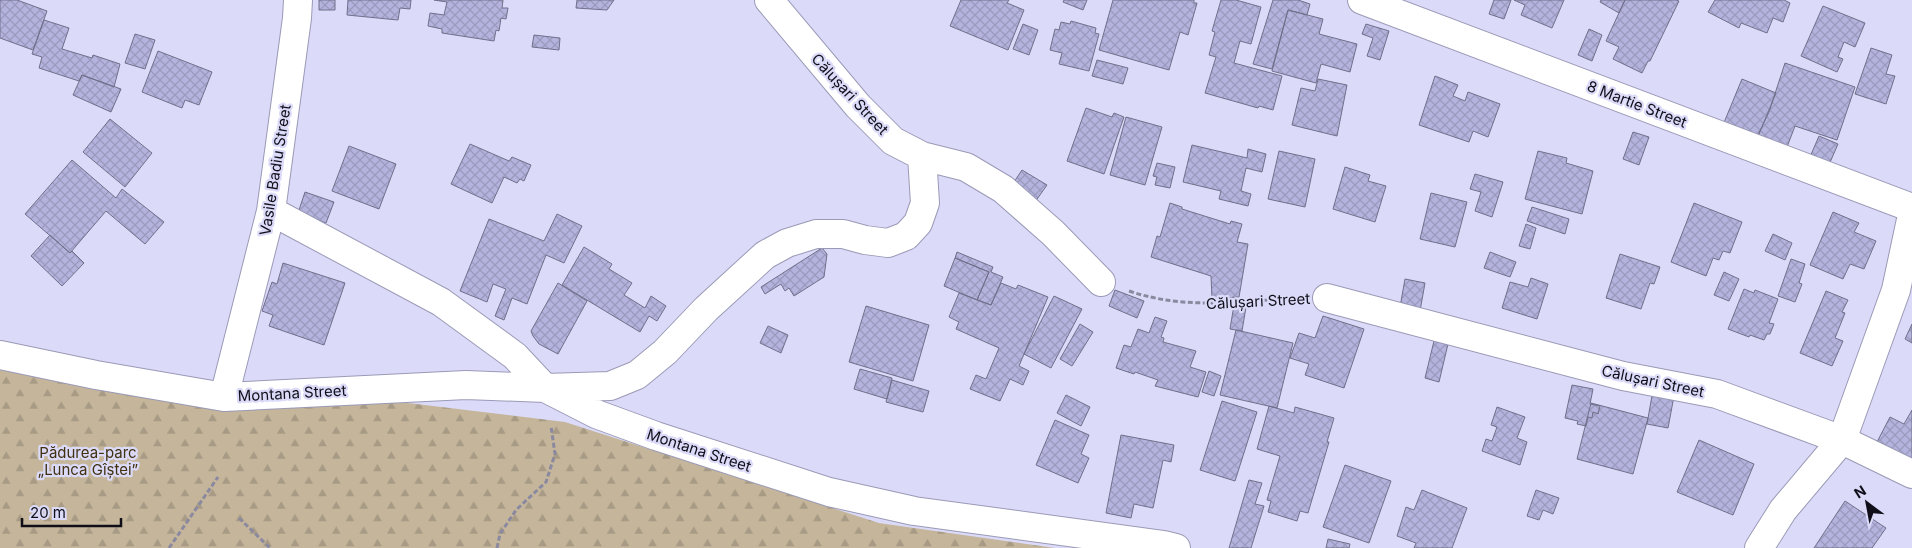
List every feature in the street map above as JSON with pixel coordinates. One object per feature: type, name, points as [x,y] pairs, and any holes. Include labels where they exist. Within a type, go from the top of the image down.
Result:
[{"type":"street","name":"Vasile Badiu Street","points":[[224,397],[271,211],[298,0]]},
{"type":"street","name":"Călușari Street","points":[[769,0],[858,106],[893,141],[922,156],[966,167],[1003,189],[1053,233],[1101,282]]},
{"type":"street","name":"8 Martie Street","points":[[1362,0],[1912,208]]},
{"type":"street","points":[[271,211],[441,302],[515,356],[545,388],[610,386],[637,375],[665,352],[706,309],[765,255],[787,242],[816,234],[843,234],[865,240],[888,243],[906,236],[918,223],[925,202],[922,156]]},
{"type":"street","points":[[1759,548],[1783,510],[1842,440],[1896,290],[1912,215]]},
{"type":"street","name":"Călușari Street","points":[[1327,298],[1623,376],[1717,394],[1842,440],[1912,474]]},
{"type":"street","name":"Montana Street","points":[[0,355],[96,375],[224,397],[466,384],[545,388],[596,414],[656,436],[829,492],[914,512],[1176,548]]},
{"type":"path","name":"Călușari Street","points":[[1101,282],[1146,297],[1189,304],[1327,298]]},
{"type":"path","points":[[497,548],[500,534],[516,510],[546,482],[555,454],[545,388]]},
{"type":"path","points":[[169,548],[218,477]]},
{"type":"path","points":[[239,518],[270,548]]},
{"type":"green space","name":"Pădurea-parc „Lunca Gîștei”","points":[[0,354],[207,395],[408,403],[565,422],[879,523],[1055,548],[0,548]]},
{"type":"building","points":[[0,0],[17,0],[47,11],[33,50],[0,38]]},
{"type":"building","points":[[319,0],[335,0],[335,10],[319,10]]},
{"type":"building","points":[[348,0],[411,0],[410,9],[400,8],[398,20],[347,15]]},
{"type":"building","points":[[434,0],[503,0],[502,8],[508,8],[506,19],[501,18],[499,31],[496,30],[494,41],[442,33],[442,29],[428,26],[430,13],[444,15],[447,2]]},
{"type":"building","points":[[577,0],[614,0],[607,10],[576,8]]},
{"type":"building","points":[[961,0],[1009,0],[1007,3],[1024,10],[1008,50],[950,26]]},
{"type":"building","points":[[1064,0],[1087,0],[1083,10],[1063,2]]},
{"type":"building","points":[[1113,0],[1194,0],[1194,3],[1197,3],[1188,35],[1180,32],[1169,70],[1099,50]]},
{"type":"building","points":[[1221,0],[1236,0],[1261,7],[1251,44],[1240,41],[1234,63],[1282,76],[1273,110],[1259,106],[1258,108],[1205,93],[1216,57],[1209,55],[1215,32],[1212,31]]},
{"type":"building","points":[[1273,0],[1298,0],[1310,4],[1307,15],[1288,10],[1272,69],[1253,64]]},
{"type":"building","points":[[1494,0],[1511,0],[1504,19],[1489,14]]},
{"type":"building","points":[[1514,0],[1564,0],[1552,28],[1521,15],[1525,5]]},
{"type":"building","points":[[1601,0],[1625,0],[1619,13],[1600,2]]},
{"type":"building","points":[[1625,0],[1679,1],[1650,61],[1648,61],[1642,73],[1613,59],[1619,47],[1606,41]]},
{"type":"building","points":[[1715,0],[1784,0],[1790,3],[1783,22],[1773,18],[1767,33],[1741,23],[1739,28],[1708,12]]},
{"type":"building","points":[[1823,6],[1865,23],[1855,47],[1844,42],[1838,57],[1843,59],[1837,72],[1801,56]]},
{"type":"building","points":[[1288,10],[1323,19],[1319,34],[1357,44],[1350,72],[1321,64],[1316,83],[1272,71]]},
{"type":"building","points":[[44,20],[69,28],[62,49],[92,58],[93,55],[120,64],[114,87],[82,75],[79,81],[39,68],[42,57],[32,54]]},
{"type":"building","points":[[1071,21],[1096,28],[1095,33],[1099,34],[1089,71],[1059,64],[1062,53],[1050,50],[1055,29],[1059,30],[1061,22],[1070,24]]},
{"type":"building","points":[[1023,24],[1038,30],[1029,55],[1013,49]]},
{"type":"building","points":[[1366,24],[1389,31],[1380,60],[1367,56],[1373,38],[1362,34]]},
{"type":"building","points":[[1589,29],[1602,35],[1592,61],[1578,55]]},
{"type":"building","points":[[135,34],[155,40],[145,69],[125,63]]},
{"type":"building","points":[[534,35],[560,38],[559,50],[532,47]]},
{"type":"building","points":[[1871,48],[1892,55],[1886,74],[1895,76],[1886,104],[1855,94]]},
{"type":"building","points":[[158,51],[212,72],[199,105],[185,100],[182,108],[142,92]]},
{"type":"building","points":[[1097,60],[1128,68],[1123,84],[1092,76]]},
{"type":"building","points":[[1785,63],[1855,87],[1837,140],[1795,126],[1787,147],[1757,137],[1769,112]]},
{"type":"building","points":[[82,75],[121,89],[111,112],[73,95]]},
{"type":"building","points":[[1435,76],[1458,85],[1453,96],[1465,101],[1468,92],[1500,104],[1488,137],[1473,131],[1469,142],[1419,125]]},
{"type":"building","points":[[1318,79],[1347,85],[1337,136],[1292,125],[1301,88],[1315,91]]},
{"type":"building","points":[[1742,79],[1776,93],[1757,139],[1723,125]]},
{"type":"building","points":[[1086,108],[1112,117],[1114,113],[1124,117],[1104,174],[1067,161]]},
{"type":"building","points":[[1126,117],[1162,127],[1145,185],[1110,175]]},
{"type":"building","points":[[110,119],[152,153],[125,187],[83,152]]},
{"type":"building","points":[[1633,132],[1649,137],[1639,165],[1623,159]]},
{"type":"building","points":[[1819,136],[1838,144],[1828,167],[1810,157]]},
{"type":"building","points":[[470,144],[509,161],[512,157],[531,165],[524,181],[520,179],[517,183],[504,177],[492,203],[451,184]]},
{"type":"building","points":[[1192,145],[1247,158],[1248,149],[1266,154],[1262,172],[1246,168],[1241,191],[1251,194],[1248,206],[1219,199],[1221,191],[1183,182]]},
{"type":"building","points":[[349,146],[396,164],[379,209],[332,191]]},
{"type":"building","points":[[1279,151],[1315,159],[1305,207],[1268,199]]},
{"type":"building","points":[[1538,151],[1567,158],[1566,163],[1593,171],[1582,214],[1525,199]]},
{"type":"building","points":[[72,160],[116,198],[122,189],[164,222],[145,244],[106,211],[70,253],[25,214]]},
{"type":"building","points":[[1157,163],[1175,167],[1170,188],[1155,185],[1157,177],[1153,176]]},
{"type":"building","points":[[1345,167],[1370,175],[1368,181],[1386,186],[1375,222],[1333,209]]},
{"type":"building","points":[[1022,170],[1047,185],[1035,202],[1012,185]]},
{"type":"building","points":[[1475,174],[1503,182],[1492,217],[1475,211],[1481,192],[1470,189]]},
{"type":"building","points":[[305,192],[334,202],[326,223],[298,213]]},
{"type":"building","points":[[1431,193],[1467,202],[1455,247],[1420,239]]},
{"type":"building","points":[[1170,203],[1182,207],[1182,209],[1230,224],[1231,221],[1242,224],[1237,242],[1248,244],[1239,297],[1212,299],[1211,276],[1151,257],[1157,236],[1160,237]]},
{"type":"building","points":[[1694,203],[1742,222],[1730,253],[1723,251],[1719,260],[1713,258],[1706,276],[1671,262]]},
{"type":"building","points":[[1532,207],[1569,219],[1565,234],[1527,221]]},
{"type":"building","points":[[1833,212],[1859,223],[1854,232],[1876,241],[1864,269],[1850,264],[1843,279],[1810,265]]},
{"type":"building","points":[[557,214],[582,226],[564,263],[546,255],[527,304],[512,298],[504,320],[495,316],[506,289],[493,284],[487,302],[460,291],[489,219],[544,241]]},
{"type":"building","points":[[1526,224],[1536,228],[1530,249],[1519,246]]},
{"type":"building","points":[[1773,234],[1792,243],[1785,260],[1765,251]]},
{"type":"building","points":[[50,235],[70,253],[72,251],[84,263],[62,286],[31,256]]},
{"type":"building","points":[[584,247],[612,264],[609,269],[632,283],[624,295],[645,308],[651,296],[666,306],[657,321],[649,316],[640,332],[562,285]]},
{"type":"building","points":[[822,248],[827,254],[824,277],[794,296],[789,288],[785,291],[781,284],[765,294],[761,287]]},
{"type":"building","points":[[957,252],[993,267],[991,272],[1003,277],[991,305],[977,300],[989,272],[955,258]]},
{"type":"building","points":[[1490,252],[1516,262],[1510,277],[1484,268]]},
{"type":"building","points":[[1620,254],[1660,267],[1654,284],[1650,283],[1641,309],[1606,298]]},
{"type":"building","points":[[955,258],[989,272],[977,300],[944,286]]},
{"type":"building","points":[[1791,259],[1805,264],[1799,283],[1802,284],[1795,302],[1778,296]]},
{"type":"building","points":[[283,263],[345,283],[324,345],[269,326],[273,315],[262,311],[272,282],[277,284]]},
{"type":"building","points":[[1724,272],[1739,279],[1729,301],[1714,295]]},
{"type":"building","points":[[1531,278],[1548,284],[1537,319],[1502,308],[1510,282],[1528,287]]},
{"type":"building","points":[[1405,279],[1425,283],[1420,311],[1400,307]]},
{"type":"building","points":[[558,283],[587,301],[558,354],[539,344],[531,331]]},
{"type":"building","points":[[1001,283],[1016,289],[1018,285],[1048,297],[1019,366],[1029,371],[1023,385],[1010,379],[1000,401],[970,389],[976,375],[986,379],[999,348],[956,329],[959,322],[949,317],[959,293],[991,305]]},
{"type":"building","points":[[1744,289],[1754,293],[1755,290],[1778,299],[1769,323],[1774,324],[1770,334],[1767,334],[1764,340],[1750,335],[1749,337],[1728,329]]},
{"type":"building","points":[[1115,290],[1144,301],[1137,318],[1109,306]]},
{"type":"building","points":[[1826,291],[1848,300],[1842,312],[1845,313],[1835,338],[1843,341],[1832,366],[1800,353]]},
{"type":"building","points":[[1054,296],[1082,309],[1051,368],[1024,354]]},
{"type":"building","points":[[1234,305],[1246,307],[1242,331],[1230,329]]},
{"type":"building","points":[[866,306],[929,325],[913,381],[849,362]]},
{"type":"building","points":[[1323,316],[1364,329],[1344,388],[1305,375],[1309,364],[1290,358],[1299,333],[1315,338]]},
{"type":"building","points":[[1155,317],[1167,321],[1161,337],[1164,338],[1163,342],[1196,351],[1190,367],[1206,372],[1198,397],[1155,386],[1158,380],[1116,368],[1124,345],[1131,347],[1138,329],[1149,333]]},
{"type":"building","points":[[1080,324],[1093,332],[1072,366],[1060,359]]},
{"type":"building","points":[[1912,324],[1912,343],[1905,339]]},
{"type":"building","points":[[768,326],[788,335],[781,353],[760,343]]},
{"type":"building","points":[[1236,330],[1293,343],[1277,408],[1220,395]]},
{"type":"building","points":[[1434,341],[1448,344],[1439,382],[1425,378]]},
{"type":"building","points":[[860,369],[892,378],[887,399],[854,389]]},
{"type":"building","points":[[1209,371],[1221,376],[1214,396],[1202,392]]},
{"type":"building","points":[[892,380],[929,391],[923,412],[886,402]]},
{"type":"building","points":[[1572,385],[1593,389],[1590,404],[1600,406],[1598,414],[1593,412],[1592,418],[1588,417],[1586,426],[1577,424],[1578,421],[1565,418]]},
{"type":"building","points":[[1653,390],[1674,396],[1668,428],[1647,424]]},
{"type":"building","points":[[1066,395],[1090,407],[1081,426],[1057,413]]},
{"type":"building","points":[[1222,401],[1257,412],[1235,481],[1200,470]]},
{"type":"building","points":[[1591,403],[1648,418],[1633,474],[1577,459]]},
{"type":"building","points":[[1269,406],[1294,413],[1295,407],[1334,418],[1327,442],[1329,442],[1308,513],[1300,511],[1297,521],[1268,512],[1271,501],[1267,500],[1280,456],[1257,449]]},
{"type":"building","points":[[1497,407],[1525,417],[1517,438],[1527,442],[1520,465],[1482,451],[1486,439],[1492,441],[1497,427],[1491,425]]},
{"type":"building","points":[[1912,410],[1912,459],[1877,442],[1890,417],[1904,424]]},
{"type":"building","points":[[1055,420],[1089,435],[1081,454],[1089,458],[1078,483],[1036,465]]},
{"type":"building","points":[[1121,435],[1174,445],[1171,462],[1163,460],[1153,508],[1134,504],[1131,518],[1106,513]]},
{"type":"building","points":[[1699,440],[1754,464],[1733,515],[1677,492]]},
{"type":"building","points":[[1345,465],[1391,481],[1369,543],[1323,527]]},
{"type":"building","points":[[1249,480],[1262,483],[1255,504],[1264,506],[1251,548],[1229,548]]},
{"type":"building","points":[[1422,490],[1467,508],[1452,548],[1414,548],[1416,543],[1397,536],[1406,507],[1414,510]]},
{"type":"building","points":[[1536,490],[1559,498],[1553,514],[1543,510],[1539,520],[1527,516]]},
{"type":"building","points":[[1845,501],[1886,528],[1872,548],[1814,548]]},
{"type":"building","points":[[1328,539],[1350,544],[1349,548],[1326,548]]}]
